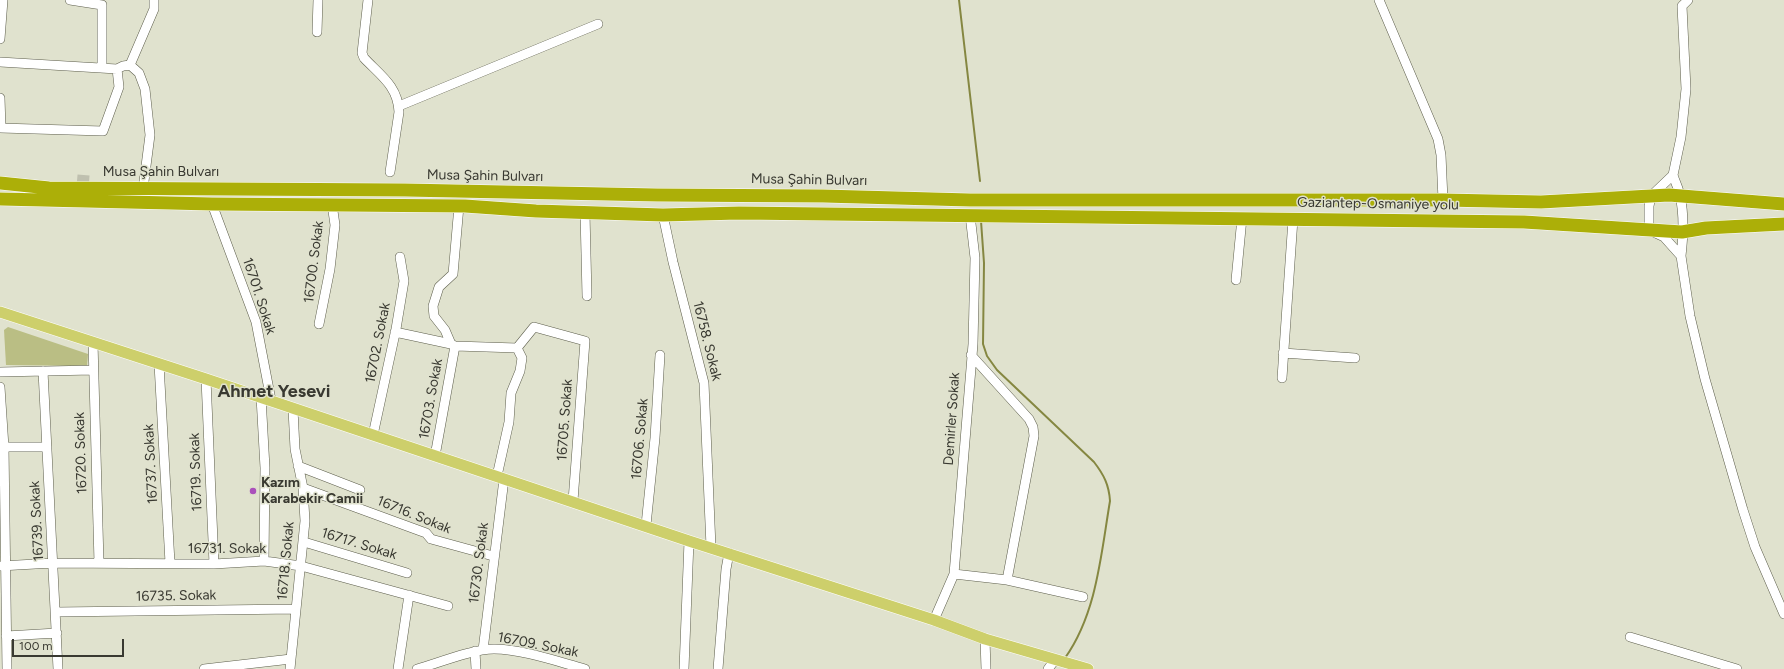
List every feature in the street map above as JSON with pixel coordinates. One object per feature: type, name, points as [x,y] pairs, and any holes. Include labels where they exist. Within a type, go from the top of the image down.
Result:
[{"type":"highway","points":[[59,188],[67,183],[83,182],[110,184],[137,189]]},
{"type":"highway","name":"Musa Şahin Bulvarı","points":[[0,183],[59,188],[823,196],[970,200]]},
{"type":"highway","name":"Gaziantep-Osmaniye yolu","points":[[970,200],[1442,200],[1541,202],[1680,195],[1784,204]]},
{"type":"highway","points":[[0,199],[212,204],[459,206],[536,212],[663,215],[738,213],[970,215]]},
{"type":"highway","name":"Gaziantep-Osmaniye yolu","points":[[970,215],[1524,222],[1682,232],[1706,228],[1784,224]]},
{"type":"main road","points":[[0,312],[934,620],[985,639],[1088,669]]},
{"type":"street","points":[[0,39],[3,0]]},
{"type":"street","points":[[70,0],[102,5],[102,68]]},
{"type":"street","points":[[130,66],[154,9],[154,0]]},
{"type":"street","points":[[317,32],[318,0]]},
{"type":"street","points":[[368,0],[362,47],[366,60],[392,87],[399,106],[390,172]]},
{"type":"street","points":[[1379,0],[1438,139],[1441,155],[1442,200]]},
{"type":"street","points":[[1688,0],[1682,6],[1686,89],[1681,137],[1673,175],[1680,195],[1683,241],[1681,256],[1690,316],[1743,510],[1755,546],[1784,614]]},
{"type":"street","points":[[399,106],[598,24]]},
{"type":"street","points":[[0,62],[117,70],[123,66],[130,66],[139,73],[145,89],[150,135],[137,189]]},
{"type":"street","points":[[0,98],[1,128],[103,131],[119,87],[117,70]]},
{"type":"street","points":[[1673,175],[1651,196],[1648,230],[1664,238],[1681,256]]},
{"type":"street","name":"16701. Sokak","points":[[212,204],[256,322],[266,399],[264,561]]},
{"type":"street","name":"16700. Sokak","points":[[320,324],[330,269],[335,224],[332,204]]},
{"type":"street","points":[[453,345],[445,330],[434,316],[433,306],[439,287],[453,274],[459,206]]},
{"type":"street","points":[[585,213],[587,296]]},
{"type":"street","name":"16758. Sokak","points":[[663,215],[673,262],[704,383],[711,547]]},
{"type":"street","name":"Demirler Sokak","points":[[934,620],[954,574],[971,355],[975,258],[970,215]]},
{"type":"street","points":[[1236,280],[1242,218]]},
{"type":"street","points":[[1282,378],[1293,219]]},
{"type":"street","name":"16702. Sokak","points":[[373,435],[395,332],[404,281],[400,257]]},
{"type":"street","name":"16705. Sokak","points":[[517,348],[534,327],[585,341],[573,501]]},
{"type":"street","points":[[395,332],[453,345],[517,348]]},
{"type":"street","name":"16720. Sokak","points":[[92,342],[99,563]]},
{"type":"street","name":"16703. Sokak","points":[[435,456],[453,345]]},
{"type":"street","name":"16730. Sokak","points":[[476,669],[493,556],[511,393],[520,371],[522,358],[517,348]]},
{"type":"street","points":[[1284,353],[1354,358]]},
{"type":"street","name":"16706. Sokak","points":[[646,525],[655,438],[660,355]]},
{"type":"street","points":[[971,355],[1022,410],[1033,427],[1034,436],[1007,580]]},
{"type":"street","name":"16737. Sokak","points":[[159,364],[170,563]]},
{"type":"street","points":[[0,372],[93,370]]},
{"type":"street","name":"16739. Sokak","points":[[43,371],[58,669]]},
{"type":"street","name":"16719. Sokak","points":[[206,379],[214,564]]},
{"type":"street","points":[[0,387],[2,447],[2,566],[7,669]]},
{"type":"street","name":"16718. Sokak","points":[[290,669],[305,521],[303,488],[298,466],[293,409]]},
{"type":"street","points":[[2,447],[47,447]]},
{"type":"street","points":[[298,466],[360,490]]},
{"type":"street","name":"16716. Sokak","points":[[303,488],[426,533],[432,539],[493,556]]},
{"type":"street","points":[[684,669],[689,540]]},
{"type":"street","name":"16717. Sokak","points":[[304,542],[407,573]]},
{"type":"street","points":[[718,669],[726,569],[729,553]]},
{"type":"street","name":"16731. Sokak","points":[[2,566],[99,563],[214,564],[264,561],[301,566],[448,606]]},
{"type":"street","points":[[954,574],[1007,580],[1083,597]]},
{"type":"street","points":[[398,669],[409,595]]},
{"type":"street","name":"16735. Sokak","points":[[56,612],[296,609]]},
{"type":"street","points":[[6,636],[57,633]]},
{"type":"street","points":[[1630,637],[1737,669]]},
{"type":"street","points":[[985,639],[986,669]]},
{"type":"street","name":"16709. Sokak","points":[[417,669],[479,651],[494,649],[546,658],[585,669]]},
{"type":"street","points":[[204,669],[291,659]]},
{"type":"street","points":[[1048,669],[1058,660]]},
{"type":"green space","points":[[8,327],[88,354],[87,366],[6,365],[4,330]]},
{"type":"waterway","points":[[959,0],[980,181]]},
{"type":"waterway","points":[[981,221],[984,263],[983,344],[987,356],[997,370],[1094,462],[1101,471],[1108,490],[1110,501],[1100,562],[1091,603],[1076,641],[1065,658]]},
{"type":"tunnel","points":[[77,181],[89,182]]},
{"type":"place","name":"Kazım Karabekir Camii","points":[[253,491]]},
{"type":"district","name":"Ahmet Yesevi","points":[[274,392]]}]
